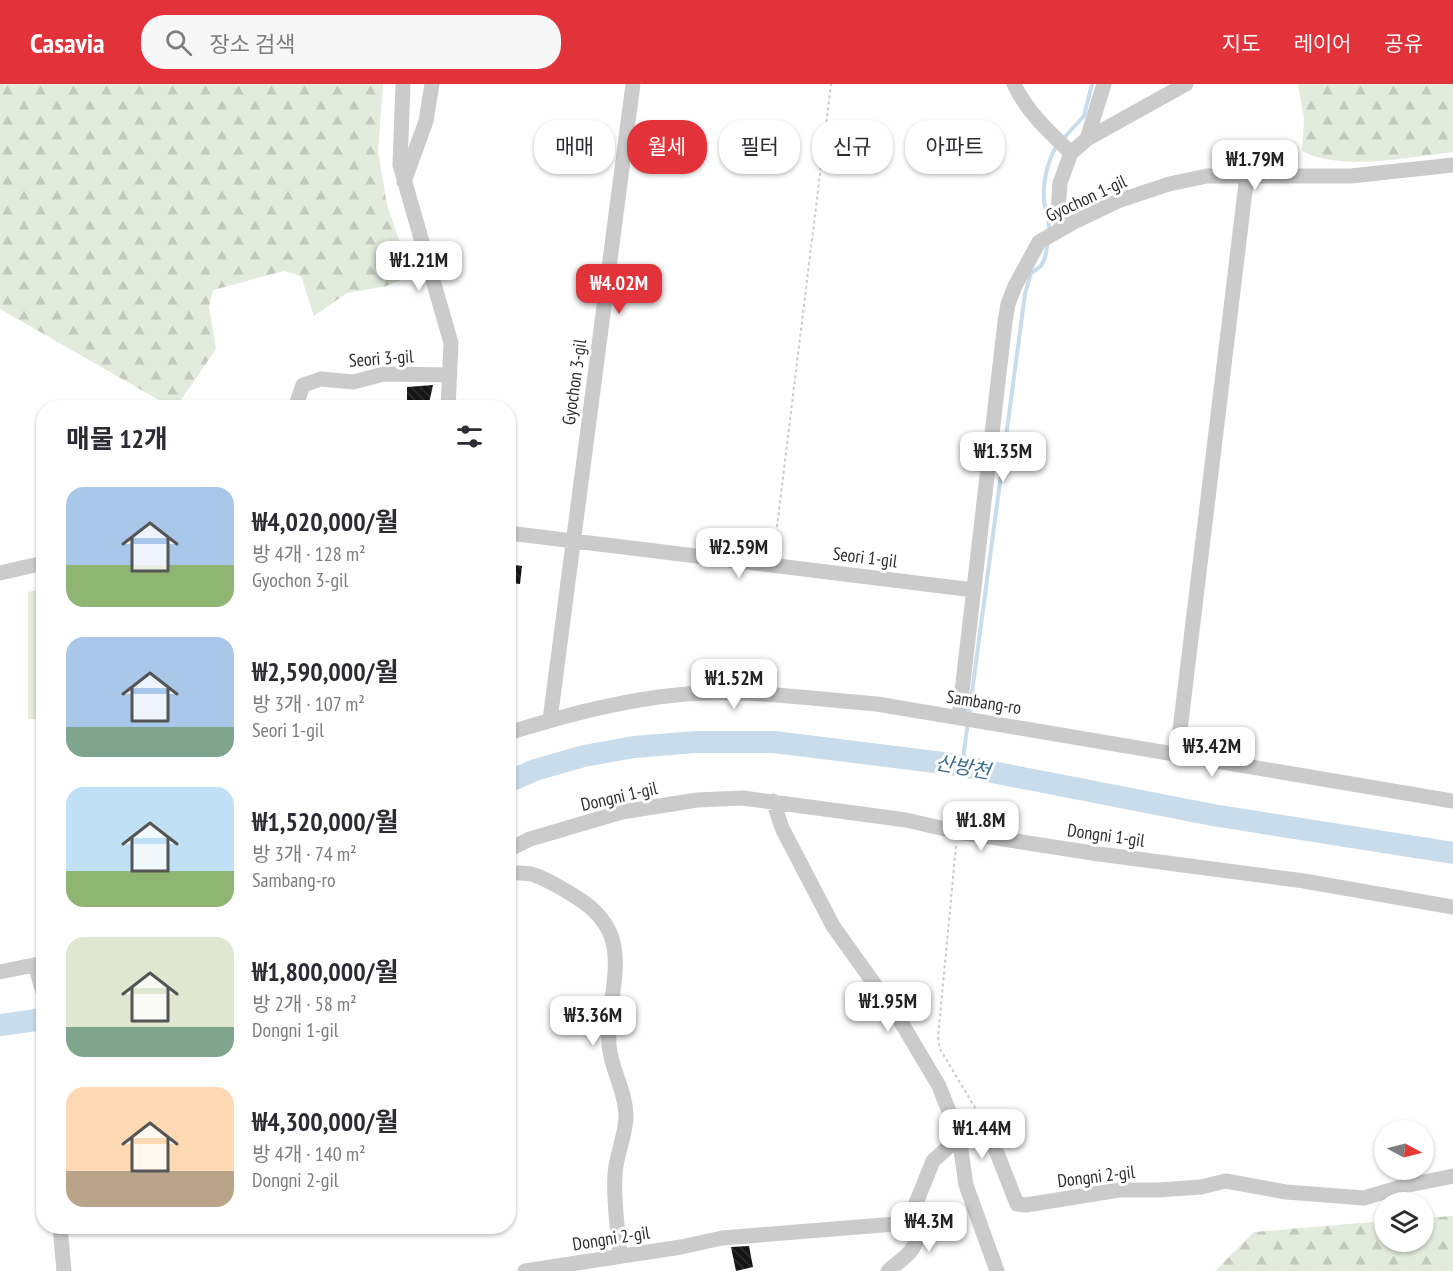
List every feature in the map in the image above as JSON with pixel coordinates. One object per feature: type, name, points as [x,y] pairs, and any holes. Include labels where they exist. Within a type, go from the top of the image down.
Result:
[{"type":"street","points":[[403,84],[400,145],[403,178],[450,343],[448,400]]},
{"type":"street","points":[[403,178],[426,121],[432,84]]},
{"type":"street","name":"Gyochon 3-gil","points":[[573,542],[633,84]]},
{"type":"street","points":[[1014,84],[1027,106],[1068,151]]},
{"type":"street","points":[[1087,140],[1104,84]]},
{"type":"street","points":[[1060,230],[1058,211],[1060,183],[1068,151],[1186,84]]},
{"type":"street","name":"Gyochon 1-gil","points":[[960,717],[1007,313],[1015,286],[1040,242],[1118,201],[1168,184],[1207,176],[1351,176],[1453,165]]},
{"type":"street","points":[[1177,755],[1247,175]]},
{"type":"street","name":"Seori 3-gil","points":[[298,400],[303,385],[321,379],[353,382],[384,375],[450,375]]},
{"type":"street","name":"Seori 1-gil","points":[[516,534],[974,590]]},
{"type":"street","points":[[550,720],[573,542]]},
{"type":"street","points":[[0,573],[36,565]]},
{"type":"street","name":"Sambang-ro","points":[[516,731],[550,720],[624,703],[698,694],[790,697],[866,703],[960,717],[1453,801]]},
{"type":"street","name":"Dongni 1-gil","points":[[516,846],[530,839],[622,812],[697,800],[743,798],[906,820],[958,832],[1099,855],[1304,881],[1453,907]]},
{"type":"street","points":[[773,801],[782,828],[833,926],[897,1017],[939,1086],[959,1137],[966,1185],[997,1271]]},
{"type":"street","points":[[516,873],[532,874],[594,908],[607,924],[612,937],[615,954],[614,990],[609,1043],[612,1062],[623,1096],[626,1118],[615,1175],[620,1256]]},
{"type":"street","points":[[0,972],[36,965]]},
{"type":"street","points":[[888,1271],[912,1249],[916,1242],[916,1236],[908,1223],[933,1161],[959,1137],[982,1125]]},
{"type":"street","name":"Dongni 2-gil","points":[[982,1125],[988,1130],[1017,1204],[1026,1205],[1119,1190],[1201,1187],[1226,1181],[1286,1192],[1364,1198],[1404,1186],[1453,1176]]},
{"type":"street","name":"Dongni 2-gil","points":[[525,1271],[722,1238],[908,1223]]},
{"type":"street","points":[[61,1234],[64,1271]]},
{"type":"path","points":[[772,566],[831,84]]},
{"type":"path","points":[[958,832],[938,1036],[940,1049],[978,1112],[982,1125]]},
{"type":"green space","points":[[0,84],[383,84],[378,151],[387,205],[411,275],[387,286],[347,293],[314,316],[301,276],[284,271],[213,290],[209,307],[216,349],[181,400],[159,400],[0,309]]},
{"type":"green space","points":[[1298,84],[1453,84],[1453,152],[1356,162],[1337,161],[1302,151],[1304,119]]},
{"type":"green space","points":[[36,590],[36,719],[28,719],[28,592]]},
{"type":"green space","points":[[1453,1216],[1453,1271],[1215,1271],[1254,1232],[1374,1222],[1374,1252],[1434,1252],[1434,1217]]},
{"type":"building","points":[[433,385],[430,400],[407,400],[407,387]]},
{"type":"building","points":[[516,565],[522,566],[520,584],[516,584]]},
{"type":"building","points":[[749,1246],[753,1267],[736,1271],[731,1247]]},
{"type":"waterway","points":[[1062,140],[1084,116],[1092,84]]},
{"type":"waterway","points":[[1049,231],[1044,183],[1050,159],[1057,145]]},
{"type":"waterway","points":[[969,715],[1025,294],[1031,273],[1041,266],[1045,258],[1048,241]]},
{"type":"waterway","points":[[962,766],[968,722]]},
{"type":"waterway","name":"산방천","points":[[516,778],[535,770],[584,756],[634,747],[696,742],[774,742],[951,764],[1213,815],[1453,853]]},
{"type":"waterway","name":"산방천","points":[[0,1025],[36,1020]]}]
